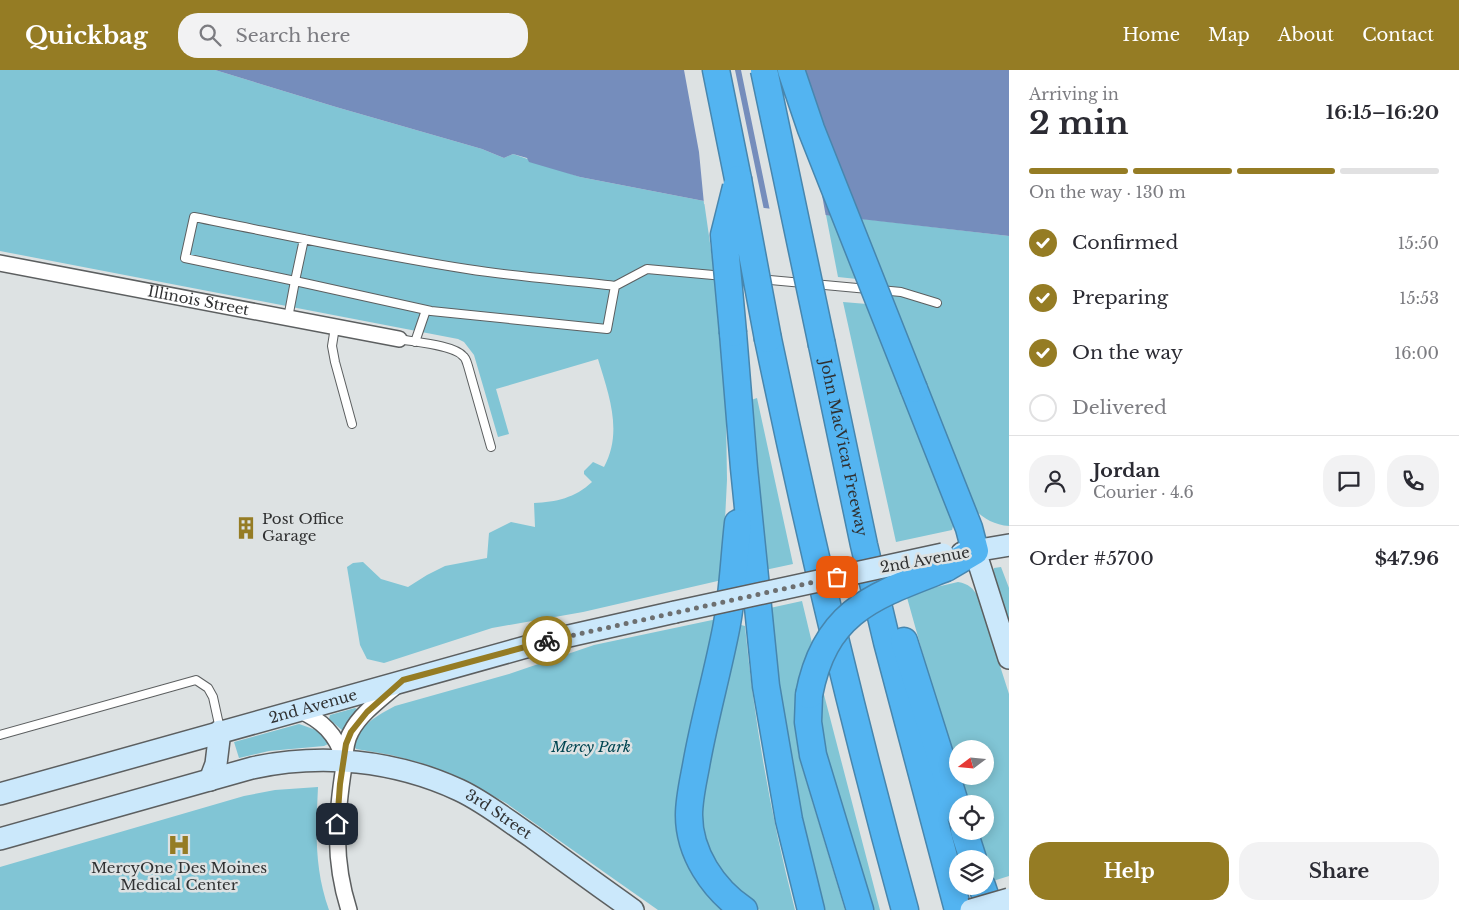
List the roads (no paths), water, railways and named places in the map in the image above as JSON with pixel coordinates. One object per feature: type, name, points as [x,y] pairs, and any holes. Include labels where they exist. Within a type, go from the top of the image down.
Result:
[{"type":"highway","points":[[716,70],[791,448],[840,665],[904,910]]},
{"type":"highway","name":"John MacVicar Freeway","points":[[764,70],[841,438],[887,642],[958,910]]},
{"type":"highway","points":[[791,70],[818,148],[969,528],[976,551],[945,561],[886,591],[870,600],[847,618],[824,648],[812,680],[809,695],[808,722],[813,756],[860,910]]},
{"type":"highway","points":[[738,179],[724,234],[744,468],[766,686],[788,820],[811,910]]},
{"type":"highway","points":[[841,438],[953,795]]},
{"type":"highway","points":[[744,468],[727,626],[699,748],[689,815],[697,852],[705,870],[731,902],[744,910]]},
{"type":"highway","points":[[985,895],[990,910]]},
{"type":"main road","name":"2nd Avenue","points":[[976,551],[1009,544]]},
{"type":"main road","points":[[976,551],[1009,658]]},
{"type":"main road","name":"2nd Avenue","points":[[0,794],[551,640],[675,612],[945,561]]},
{"type":"main road","points":[[210,780],[216,764],[220,731]]},
{"type":"main road","points":[[0,823],[9,836],[274,763],[301,760],[344,760]]},
{"type":"main road","name":"3rd Street","points":[[344,760],[378,764],[416,773],[460,791],[497,813],[633,910]]},
{"type":"main road","points":[[971,910],[1009,899]]},
{"type":"street","name":"Illinois Street","points":[[0,263],[399,339]]},
{"type":"street","points":[[350,910],[342,887],[337,855],[340,784],[346,744],[351,732],[367,712],[403,680]]},
{"type":"street","points":[[298,710],[322,722],[339,744],[344,760]]},
{"type":"lane","points":[[615,286],[608,329],[426,310],[186,258],[194,217],[470,270],[615,286],[648,269],[735,277]]},
{"type":"lane","points":[[288,318],[304,239]]},
{"type":"lane","points":[[745,278],[902,292],[937,303]]},
{"type":"lane","points":[[414,342],[426,310]]},
{"type":"lane","points":[[335,327],[332,346],[352,424]]},
{"type":"lane","points":[[399,339],[456,351],[464,356],[491,447]]},
{"type":"lane","points":[[0,735],[196,680],[208,688],[213,697],[220,731]]},
{"type":"place","name":"Post Office Garage","points":[[246,528]]},
{"type":"place","name":"MercyOne Des Moines Medical Center","points":[[179,845]]},
{"type":"park label","name":"Mercy Park","points":[[591,747]]}]
